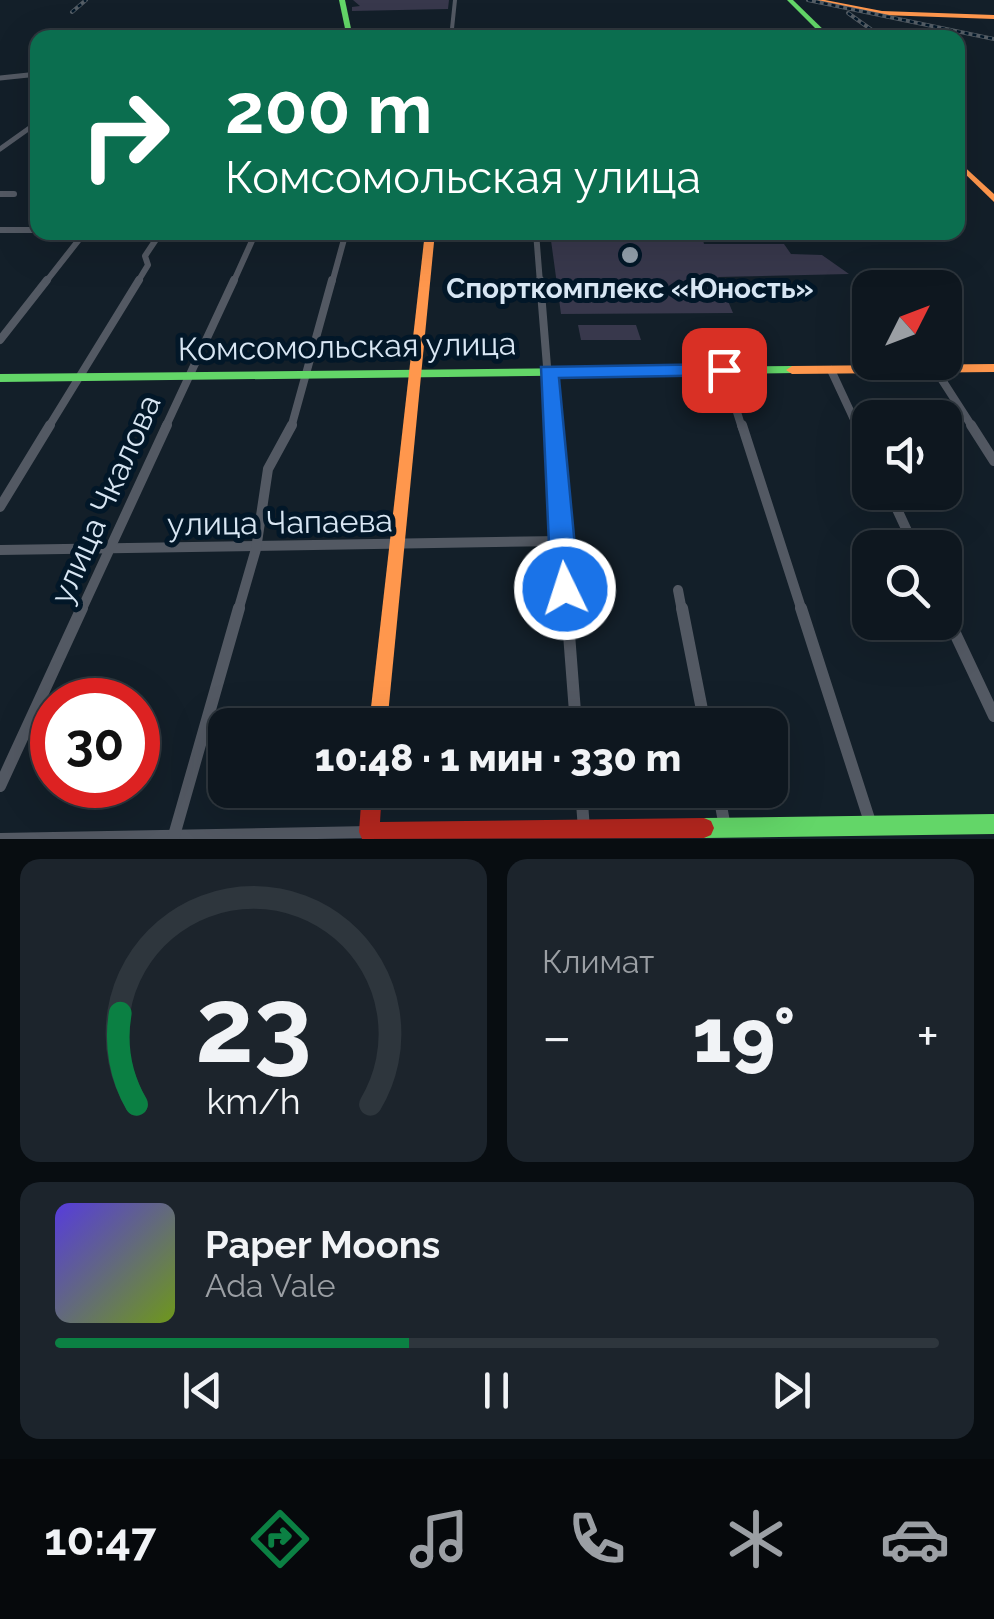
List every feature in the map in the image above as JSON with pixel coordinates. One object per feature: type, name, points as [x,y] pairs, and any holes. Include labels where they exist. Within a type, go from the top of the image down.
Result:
[{"type":"street","points":[[342,0],[348,30]]},
{"type":"street","points":[[452,30],[455,0]]},
{"type":"street","points":[[790,0],[820,30]]},
{"type":"street","points":[[817,0],[882,13],[994,17]]},
{"type":"street","points":[[0,78],[30,76]]},
{"type":"street","points":[[0,149],[30,128]]},
{"type":"street","points":[[965,170],[994,200]]},
{"type":"street","points":[[0,194],[14,194]]},
{"type":"street","points":[[1,231],[30,230]]},
{"type":"street","points":[[0,340],[79,240]]},
{"type":"street","points":[[0,507],[148,265],[145,256],[155,240]]},
{"type":"street","name":"улица Чкалова","points":[[0,786],[252,240]]},
{"type":"street","points":[[173,838],[256,550],[268,469],[288,438],[344,240]]},
{"type":"street","points":[[380,708],[429,240]]},
{"type":"street","points":[[537,240],[575,708]]},
{"type":"street","name":"Комсомольская улица","points":[[962,369],[994,368]]},
{"type":"street","points":[[724,370],[872,828]]},
{"type":"street","points":[[830,370],[852,416]]},
{"type":"street","name":"Комсомольская улица","points":[[0,378],[852,370]]},
{"type":"street","points":[[942,380],[994,461]]},
{"type":"street","name":"улица Чапаева","points":[[0,550],[256,550],[562,541]]},
{"type":"street","points":[[678,590],[702,708]]},
{"type":"street","points":[[958,640],[994,716]]},
{"type":"street","points":[[368,836],[370,808]]},
{"type":"street","points":[[583,808],[585,835]]},
{"type":"street","points":[[721,808],[725,830]]},
{"type":"street","points":[[0,839],[585,835],[994,824]]},
{"type":"shaded area","points":[[353,0],[449,0],[448,9],[352,11],[352,7],[360,6]]},
{"type":"shaded area","name":"Спорткомплекс «Юность»","points":[[551,240],[784,244],[791,254],[822,255],[849,274],[718,277],[733,313],[561,314]]},
{"type":"shaded area","points":[[578,325],[636,325],[641,340],[581,340]]},
{"type":"railway","points":[[72,12],[86,0]]},
{"type":"railway","points":[[808,0],[951,30]]},
{"type":"railway","points":[[848,13],[872,30]]},
{"type":"railway","points":[[965,33],[994,39]]},
{"type":"traffic: fast","points":[[342,0],[348,30]]},
{"type":"traffic: fast","points":[[790,0],[821,30]]},
{"type":"traffic: fast","points":[[0,378],[792,370]]},
{"type":"traffic: fast","points":[[704,828],[994,824]]},
{"type":"traffic: slow","points":[[817,0],[882,13],[994,17]]},
{"type":"traffic: slow","points":[[965,170],[994,199]]},
{"type":"traffic: slow","points":[[380,708],[429,240]]},
{"type":"traffic: slow","points":[[792,370],[994,368]]},
{"type":"traffic: jam","points":[[371,808],[369,832],[704,828]]},
{"type":"place","name":"Спорткомплекс «Юность»","points":[[630,255]]},
{"type":"route","points":[[565,589],[548,371],[724,370]]}]
